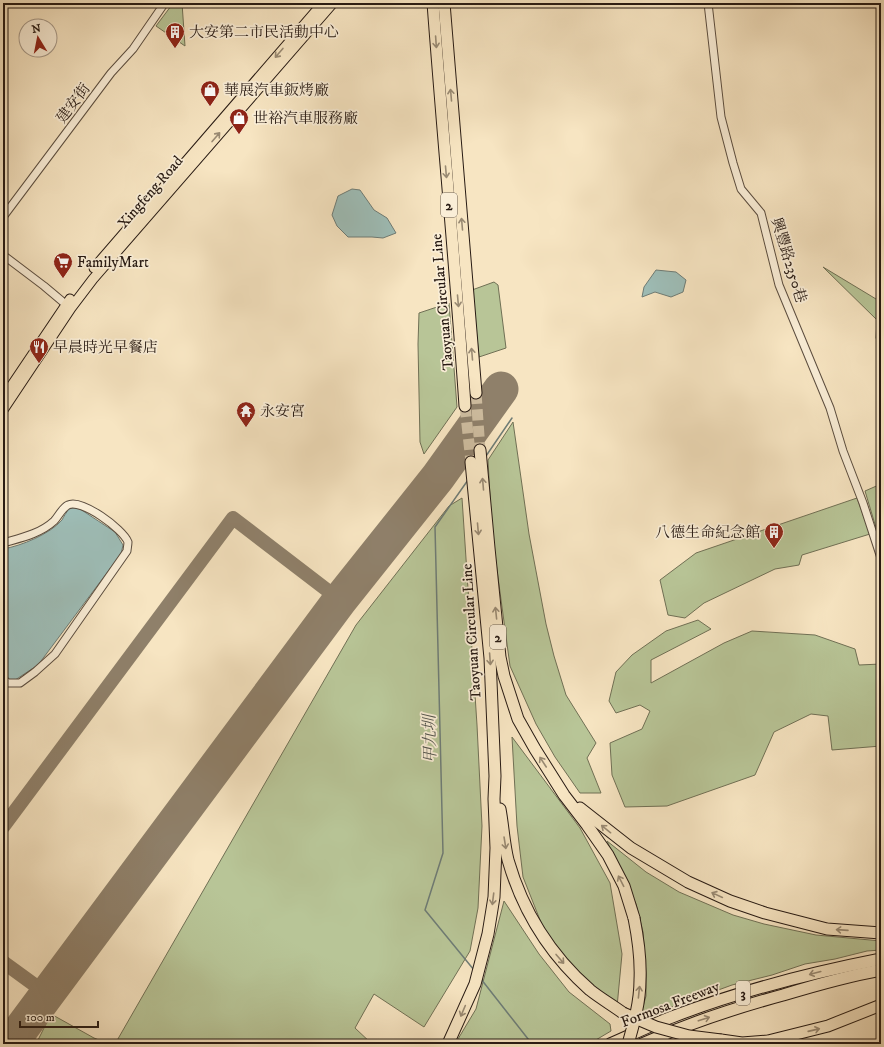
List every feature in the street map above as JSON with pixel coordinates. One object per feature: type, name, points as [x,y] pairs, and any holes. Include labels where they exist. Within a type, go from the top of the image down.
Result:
[{"type":"highway","name":"Taoyuan Circular Line","points":[[433,3],[465,406]]},
{"type":"highway","name":"Taoyuan Circular Line","points":[[444,3],[476,392]]},
{"type":"highway","name":"Taoyuan Circular Line","points":[[495,776],[490,658],[476,464],[504,676],[518,719],[564,795]]},
{"type":"highway","points":[[448,1044],[475,984],[488,934],[494,897],[496,848],[494,798],[495,776]]},
{"type":"highway","points":[[495,776],[508,858],[528,914],[543,939],[560,960],[591,990],[623,1012],[662,1028],[689,1036],[742,1043],[768,1040],[828,1026],[881,1005]]},
{"type":"highway","points":[[564,795],[608,855],[624,886],[634,918],[640,950],[640,979],[636,1016],[628,1044]]},
{"type":"highway","points":[[564,795],[631,848],[688,882],[730,901],[765,914],[827,929],[881,933]]},
{"type":"highway","name":"Formosa Freeway","points":[[610,1044],[672,1017],[746,992],[831,969],[881,959]]},
{"type":"highway","name":"Formosa Freeway","points":[[642,1044],[677,1028],[749,1004],[849,976],[881,970]]},
{"type":"main road","name":"Xingfeng Road","points":[[3,399],[97,264],[323,3]]},
{"type":"main road","name":"Xingfeng Road","points":[[3,410],[68,306],[104,267],[333,3]]},
{"type":"street","name":"興豐路2350巷","points":[[708,3],[721,117],[741,189],[761,212],[779,285],[830,408],[843,451],[863,503],[881,558]]},
{"type":"street","name":"建安街","points":[[3,217],[111,73],[133,49],[164,4]]},
{"type":"street","points":[[3,255],[68,306]]},
{"type":"street","points":[[3,544],[34,533],[53,522],[67,505],[74,503],[88,508],[112,524],[121,532],[128,543],[127,552],[55,654],[20,683],[12,684],[3,679]]},
{"type":"green space","points":[[171,3],[182,3],[185,46],[156,26],[171,6]]},
{"type":"green space","points":[[823,267],[881,302],[881,347],[876,338],[877,320]]},
{"type":"green space","points":[[494,282],[498,285],[506,348],[479,357],[472,290]]},
{"type":"green space","points":[[449,303],[457,407],[424,454],[420,442],[418,344],[419,313]]},
{"type":"green space","points":[[513,422],[529,534],[546,624],[566,695],[596,743],[587,758],[601,793],[580,793],[555,757],[536,724],[510,666],[492,533],[488,460]]},
{"type":"green space","points":[[881,484],[881,537],[877,531],[865,491]]},
{"type":"green space","points":[[462,498],[482,826],[478,908],[470,951],[424,1027],[374,994],[355,1028],[372,1044],[115,1044],[356,625],[449,506]]},
{"type":"green space","points":[[857,498],[870,534],[802,555],[799,565],[775,569],[704,603],[685,618],[668,615],[660,580],[696,553]]},
{"type":"green space","points":[[698,620],[711,629],[651,660],[651,683],[724,643],[752,631],[815,635],[855,649],[859,665],[881,664],[881,746],[832,750],[828,716],[811,714],[774,732],[755,775],[667,806],[625,807],[612,775],[610,743],[642,729],[650,711],[640,705],[616,713],[609,701],[616,672],[632,655],[666,631]]},
{"type":"green space","points":[[512,737],[580,828],[610,883],[622,954],[617,1007],[588,988],[544,930],[523,877],[517,826]]},
{"type":"green space","points":[[607,841],[646,872],[679,892],[733,915],[764,924],[816,935],[881,941],[881,950],[867,951],[835,959],[805,964],[772,975],[732,985],[647,1016],[641,1014],[646,996],[643,932],[636,904]]},
{"type":"green space","points":[[504,901],[539,954],[569,992],[610,1024],[611,1031],[589,1044],[455,1044],[476,1009]]},
{"type":"green space","points":[[51,1014],[94,1038],[109,1044],[36,1044]]},
{"type":"water","points":[[352,189],[360,190],[374,210],[387,218],[396,233],[383,238],[348,237],[337,226],[332,215],[338,196]]},
{"type":"water","points":[[656,270],[676,272],[686,280],[683,292],[671,297],[655,292],[642,297],[644,287]]},
{"type":"water","points":[[77,507],[115,532],[123,545],[121,554],[38,665],[12,682],[3,673],[3,549],[43,535],[62,520],[69,509]]},
{"type":"waterway","name":"甲九圳","points":[[486,456],[512,418]]},
{"type":"waterway","name":"甲九圳","points":[[468,480],[435,527],[443,853],[425,910],[474,970]]},
{"type":"waterway","name":"甲九圳","points":[[481,979],[532,1044]]},
{"type":"taxiway","points":[[3,827],[233,518],[340,600]]},
{"type":"taxiway","points":[[3,962],[47,994]]},
{"type":"runway","points":[[10,1044],[340,600],[438,477],[501,389]]},
{"type":"tunnel","points":[[476,393],[480,450]]},
{"type":"tunnel","points":[[465,406],[471,462]]},
{"type":"place","name":"大安第二市民活動中心","points":[[175,49]]},
{"type":"place","name":"華展汽車鈑烤廠","points":[[210,107]]},
{"type":"place","name":"世裕汽車服務廠","points":[[239,135]]},
{"type":"place","name":"FamilyMart","points":[[63,279]]},
{"type":"place","name":"早晨時光早餐店","points":[[39,364]]},
{"type":"place","name":"永安宮","points":[[246,428]]},
{"type":"place","name":"八德生命紀念館","points":[[774,549]]}]
